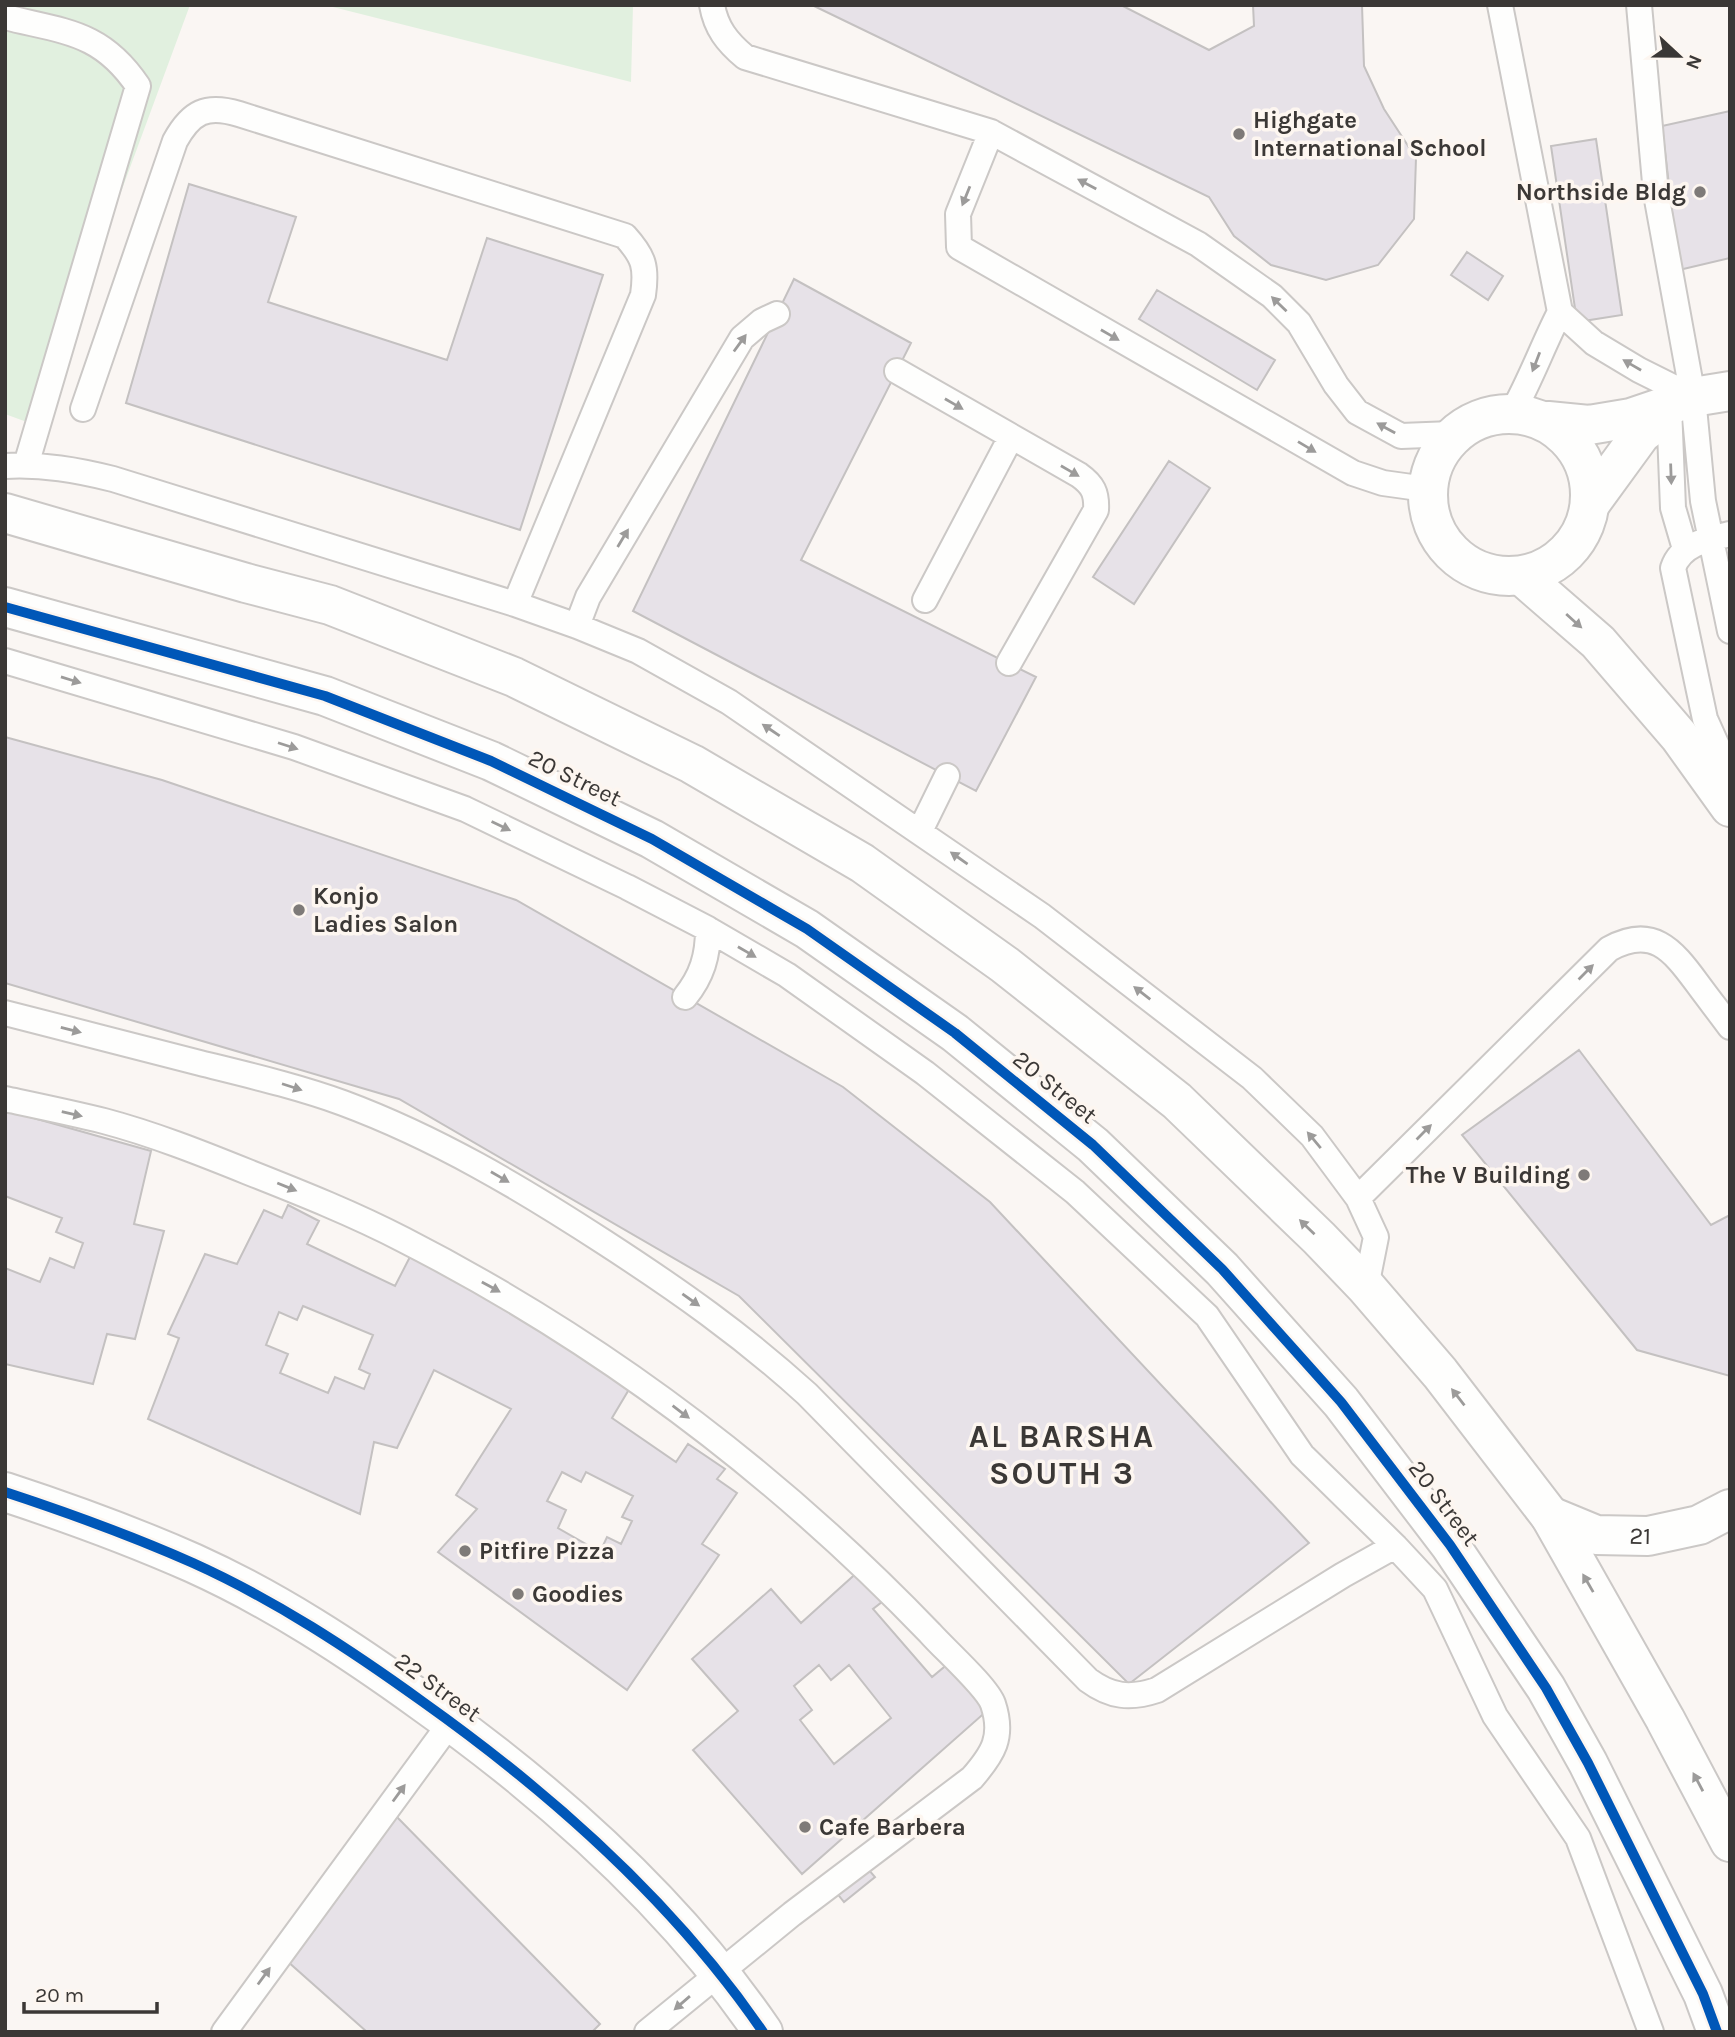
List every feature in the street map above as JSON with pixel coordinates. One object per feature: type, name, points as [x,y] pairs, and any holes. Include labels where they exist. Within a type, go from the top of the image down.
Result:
[{"type":"street","points":[[1530,416],[1573,442],[1588,471],[1590,504],[1583,530],[1568,551],[1547,567],[1522,576],[1498,576],[1474,569],[1454,556],[1438,537],[1428,513],[1426,489],[1452,434],[1480,416],[1530,416],[1589,425],[1631,418],[1697,398]]},
{"type":"street","points":[[1590,504],[1641,435],[1658,421],[1697,398]]},
{"type":"street","points":[[5,513],[330,605],[514,677],[692,764],[862,863],[1005,964],[1177,1101],[1319,1238],[1366,1287],[1440,1373],[1550,1516],[1665,1719],[1730,1842]]},
{"type":"street","points":[[1522,576],[1598,642],[1679,736],[1730,807]]},
{"type":"street","name":"20 Street","points":[[5,607],[325,696],[491,761],[640,833],[818,937],[955,1032],[1093,1145],[1222,1269],[1342,1402],[1450,1545],[1546,1688],[1588,1763],[1703,1994],[1717,2032]]},
{"type":"street","name":"22 Street","points":[[5,1492],[102,1525],[194,1564],[284,1610],[369,1663],[452,1722],[510,1766],[565,1814],[653,1900],[718,1972],[763,2032]]},
{"type":"street","name":"21","points":[[1550,1516],[1595,1535],[1648,1536],[1699,1525],[1730,1509]]},
{"type":"lane","points":[[712,5],[719,30],[730,45],[745,57],[991,132],[1198,244],[1272,296],[1300,323],[1336,385],[1357,412],[1401,436],[1452,434]]},
{"type":"lane","points":[[1500,5],[1560,312],[1594,343],[1639,370],[1697,398]]},
{"type":"lane","points":[[1639,5],[1656,194],[1697,398],[1703,501],[1721,536],[1730,631]]},
{"type":"lane","points":[[5,17],[89,39],[110,52],[138,86],[15,466],[70,468],[515,604],[638,651],[729,702],[1042,916],[1252,1077],[1312,1136],[1358,1198],[1376,1237],[1366,1287]]},
{"type":"lane","points":[[83,409],[176,141],[185,124],[201,112],[220,108],[625,236],[640,252],[646,273],[643,295],[515,604]]},
{"type":"lane","points":[[991,132],[958,214],[959,247],[1353,474],[1383,484],[1426,489]]},
{"type":"lane","points":[[1530,416],[1526,388],[1560,312]]},
{"type":"lane","points":[[577,626],[588,597],[742,338],[762,321],[777,314]]},
{"type":"lane","points":[[897,371],[1090,483],[1097,496],[1096,510],[1009,663]]},
{"type":"lane","points":[[1685,549],[1673,508],[1697,398]]},
{"type":"lane","points":[[925,600],[1011,436]]},
{"type":"lane","points":[[1721,536],[1685,549],[1676,559],[1674,578],[1705,719],[1723,759],[1730,767]]},
{"type":"lane","points":[[5,661],[294,747],[465,809],[708,929],[787,975],[925,1073],[1075,1192],[1207,1316],[1302,1455],[1435,1589],[1495,1716],[1578,1838],[1651,2032]]},
{"type":"lane","points":[[920,831],[947,776]]},
{"type":"lane","points":[[685,997],[704,966],[708,929]]},
{"type":"lane","points":[[1358,1198],[1609,949],[1625,940],[1653,941],[1676,955],[1730,1027]]},
{"type":"lane","points":[[5,1013],[278,1082],[342,1103],[461,1155],[537,1199],[714,1316],[762,1354],[807,1394],[1088,1680],[1104,1691],[1121,1697],[1140,1696],[1157,1690],[1343,1575],[1395,1546]]},
{"type":"lane","points":[[5,1099],[105,1122],[206,1155],[294,1190],[403,1240],[532,1312],[589,1347],[676,1408],[759,1473],[838,1542],[895,1598],[992,1702],[998,1735],[991,1756],[972,1778],[718,1972],[647,2032]]},
{"type":"lane","points":[[224,2032],[452,1722]]},
{"type":"green space","points":[[5,5],[190,5],[35,425],[5,414]]},
{"type":"green space","points":[[325,5],[633,5],[631,82]]},
{"type":"building","name":"Highgate International School","points":[[812,5],[1121,5],[1209,50],[1254,26],[1253,5],[1362,5],[1364,66],[1384,109],[1416,158],[1414,219],[1378,265],[1326,280],[1271,265],[1234,236],[1209,197]]},
{"type":"building","name":"Northside Bldg","points":[[1730,111],[1730,258],[1679,270],[1662,126]]},
{"type":"building","points":[[1596,139],[1622,315],[1577,322],[1551,146]]},
{"type":"building","points":[[189,184],[296,217],[268,302],[447,360],[487,238],[603,275],[520,530],[126,403]]},
{"type":"building","points":[[1467,252],[1503,276],[1488,300],[1451,275]]},
{"type":"building","points":[[794,279],[911,343],[801,560],[1036,677],[976,791],[633,611]]},
{"type":"building","points":[[1157,290],[1275,360],[1257,390],[1139,319]]},
{"type":"building","points":[[1169,461],[1210,488],[1134,604],[1093,577]]},
{"type":"building","points":[[5,737],[162,780],[516,900],[843,1087],[990,1202],[1309,1543],[1129,1684],[739,1296],[399,1099],[5,983]]},
{"type":"building","name":"The V Building","points":[[1579,1050],[1711,1225],[1730,1215],[1730,1376],[1637,1350],[1462,1135]]},
{"type":"building","points":[[5,1110],[151,1151],[134,1224],[164,1231],[135,1339],[107,1334],[93,1384],[5,1364],[5,1268],[40,1282],[50,1258],[74,1268],[83,1243],[56,1232],[62,1218],[5,1196]]},
{"type":"building","points":[[288,1205],[319,1221],[307,1244],[395,1286],[413,1251],[631,1386],[612,1418],[676,1462],[688,1444],[725,1469],[717,1479],[737,1493],[702,1544],[719,1555],[627,1690],[438,1552],[477,1509],[456,1495],[511,1409],[434,1370],[397,1448],[374,1442],[360,1514],[148,1419],[179,1338],[168,1334],[205,1254],[237,1264],[264,1210],[282,1218]],"holes":[[[303,1306],[373,1335],[359,1369],[370,1374],[364,1389],[335,1377],[328,1393],[280,1373],[288,1354],[266,1345],[279,1312],[297,1320]],[[562,1472],[581,1482],[586,1472],[633,1496],[622,1517],[632,1521],[621,1544],[607,1537],[600,1552],[558,1528],[566,1510],[547,1501]]]},
{"type":"building","points":[[861,1569],[887,1598],[873,1609],[932,1677],[949,1663],[989,1709],[802,1874],[693,1750],[738,1711],[692,1659],[771,1589],[801,1623]],"holes":[[[819,1665],[831,1680],[849,1665],[891,1718],[834,1764],[800,1720],[812,1710],[794,1686]]]},
{"type":"building","points":[[394,1814],[600,2024],[592,2032],[367,2032],[286,1960]]},
{"type":"building","points":[[862,1862],[875,1877],[844,1902],[832,1887]]},
{"type":"cycle path","points":[[5,607],[325,696],[491,761],[652,839],[807,929],[955,1033],[1093,1145],[1222,1269],[1341,1402],[1450,1545],[1546,1688],[1588,1763],[1703,1994],[1717,2032]]},
{"type":"cycle path","points":[[5,1492],[124,1534],[223,1577],[312,1627],[396,1683],[518,1774],[608,1852],[690,1938],[763,2032]]},
{"type":"place","name":"Highgate International School","points":[[1239,134]]},
{"type":"place","name":"Northside Bldg","points":[[1700,192]]},
{"type":"place","name":"Konjo Ladies Salon","points":[[299,910]]},
{"type":"place","name":"The V Building","points":[[1584,1175]]},
{"type":"place","name":"Pitfire Pizza","points":[[465,1551]]},
{"type":"place","name":"Goodies","points":[[518,1594]]},
{"type":"place","name":"Cafe Barbera","points":[[805,1827]]},
{"type":"district","name":"AL BARSHA SOUTH 3","points":[[1062,1454]]}]
